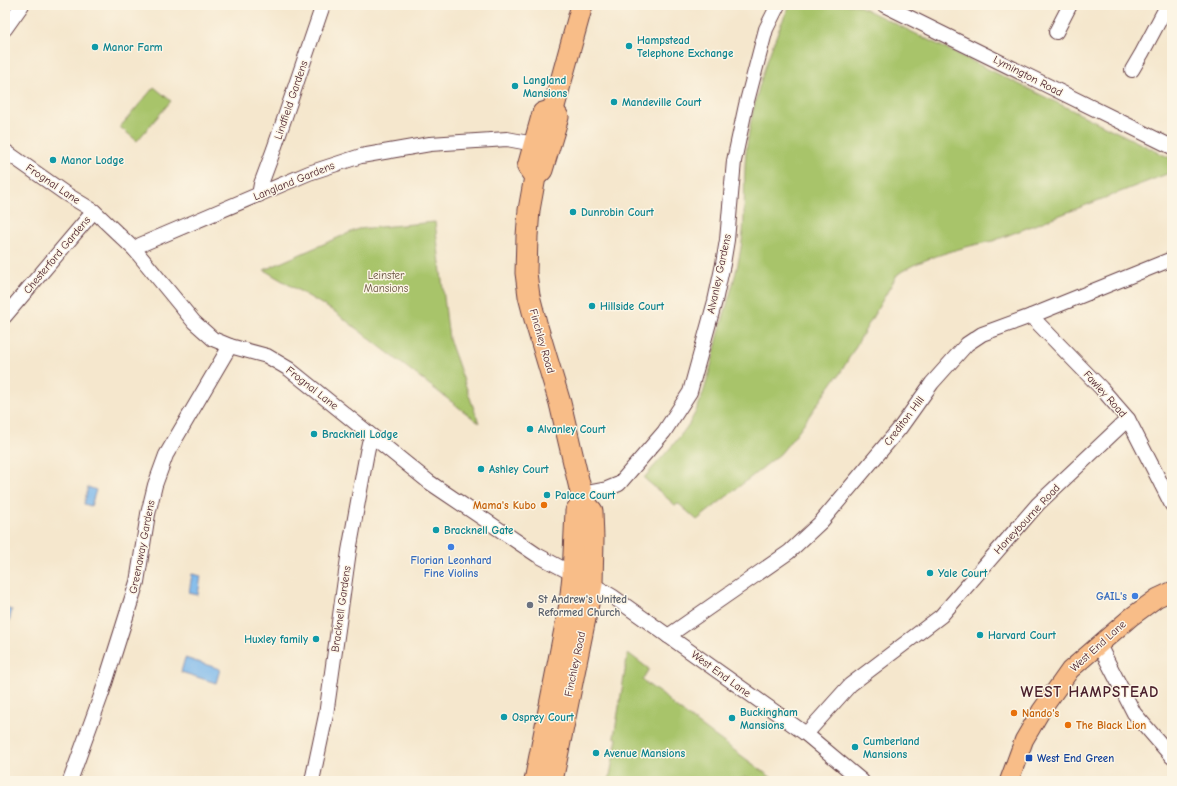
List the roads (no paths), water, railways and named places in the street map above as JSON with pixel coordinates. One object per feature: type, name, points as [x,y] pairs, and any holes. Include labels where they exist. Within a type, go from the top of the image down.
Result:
[{"type":"highway","name":"Finchley Road","points":[[553,110],[582,5]]},
{"type":"highway","name":"Finchley Road","points":[[535,177],[528,167],[534,144],[543,113],[553,110]]},
{"type":"highway","name":"Finchley Road","points":[[552,781],[583,579],[593,539],[592,511],[582,497],[560,403],[529,296],[526,273],[529,210],[535,177],[542,170],[558,117],[553,110]]},
{"type":"highway","name":"Finchley Road","points":[[535,781],[566,623],[583,579]]},
{"type":"main road","name":"West End Lane","points":[[1010,781],[1024,740],[1041,711],[1070,670],[1131,617],[1156,598],[1172,591]]},
{"type":"street","points":[[5,29],[22,5]]},
{"type":"street","name":"Lindfield Gardens","points":[[260,195],[261,184],[323,5]]},
{"type":"street","name":"Alvanley Gardens","points":[[582,497],[619,484],[664,432],[678,413],[690,392],[715,302],[723,264],[727,240],[734,161],[746,106],[766,29],[778,5]]},
{"type":"street","name":"Lymington Road","points":[[884,5],[1172,147]]},
{"type":"street","points":[[1056,32],[1070,5]]},
{"type":"street","points":[[1132,70],[1168,7]]},
{"type":"street","name":"Langland Gardens","points":[[135,250],[140,245],[309,173],[361,156],[430,144],[484,140],[507,139],[534,144]]},
{"type":"street","name":"Frognal Lane","points":[[5,151],[66,194],[94,211],[135,250],[194,322],[213,339],[230,346],[267,356],[289,369],[429,482],[537,555],[583,579]]},
{"type":"street","name":"Chesterford Gardens","points":[[5,316],[94,211]]},
{"type":"street","name":"Crediton Hill","points":[[668,636],[789,552],[821,522],[900,428],[932,383],[967,344],[982,334],[1031,316],[1172,259]]},
{"type":"street","name":"Fawley Road","points":[[1031,316],[1101,388],[1128,419],[1172,505]]},
{"type":"street","name":"Greenaway Gardens","points":[[70,781],[102,694],[137,582],[148,514],[155,485],[166,454],[230,346]]},
{"type":"street","name":"Honeybourne Road","points":[[806,734],[850,685],[941,616],[1038,504],[1128,419]]},
{"type":"street","name":"Bracknell Gardens","points":[[312,781],[326,715],[349,552],[365,460],[369,443],[373,437]]},
{"type":"street","name":"West End Lane","points":[[583,579],[612,596],[806,734],[862,781]]},
{"type":"street","points":[[1099,645],[1134,713],[1172,757]]},
{"type":"water","points":[[88,487],[96,490],[91,506],[84,504]]},
{"type":"water","points":[[192,574],[201,576],[198,595],[189,593]]},
{"type":"water","points":[[5,608],[12,610],[8,626],[5,625]]},
{"type":"water","points":[[185,658],[220,669],[216,683],[181,672]]},
{"type":"place","name":"Hampstead Telephone Exchange","points":[[629,46]]},
{"type":"place","name":"Manor Farm","points":[[95,47]]},
{"type":"place","name":"Langland Mansions","points":[[515,86]]},
{"type":"place","name":"Mandeville Court","points":[[614,102]]},
{"type":"place","name":"Manor Lodge","points":[[53,160]]},
{"type":"place","name":"Dunrobin Court","points":[[573,212]]},
{"type":"place","name":"Hillside Court","points":[[592,306]]},
{"type":"place","name":"Alvanley Court","points":[[530,429]]},
{"type":"place","name":"Bracknell Lodge","points":[[314,434]]},
{"type":"place","name":"Ashley Court","points":[[481,469]]},
{"type":"place","name":"Palace Court","points":[[547,495]]},
{"type":"place","name":"Mama's Kubo","points":[[544,505]]},
{"type":"place","name":"Bracknell Gate","points":[[436,530]]},
{"type":"place","name":"Florian Leonhard Fine Violins","points":[[451,547]]},
{"type":"place","name":"Yale Court","points":[[930,573]]},
{"type":"place","name":"GAIL's","points":[[1135,596]]},
{"type":"place","name":"St Andrew's United Reformed Church","points":[[530,605]]},
{"type":"place","name":"Harvard Court","points":[[980,635]]},
{"type":"place","name":"Huxley family","points":[[316,639]]},
{"type":"place","name":"Nando's","points":[[1014,713]]},
{"type":"place","name":"Osprey Court","points":[[504,717]]},
{"type":"place","name":"Buckingham Mansions","points":[[732,718]]},
{"type":"place","name":"The Black Lion","points":[[1068,725]]},
{"type":"place","name":"Cumberland Mansions","points":[[855,747]]},
{"type":"place","name":"Avenue Mansions","points":[[596,753]]},
{"type":"place","name":"West End Green","points":[[1029,758]]},
{"type":"district","name":"WEST HAMPSTEAD","points":[[1090,692]]},
{"type":"park label","name":"Leinster Mansions","points":[[386,281]]}]
